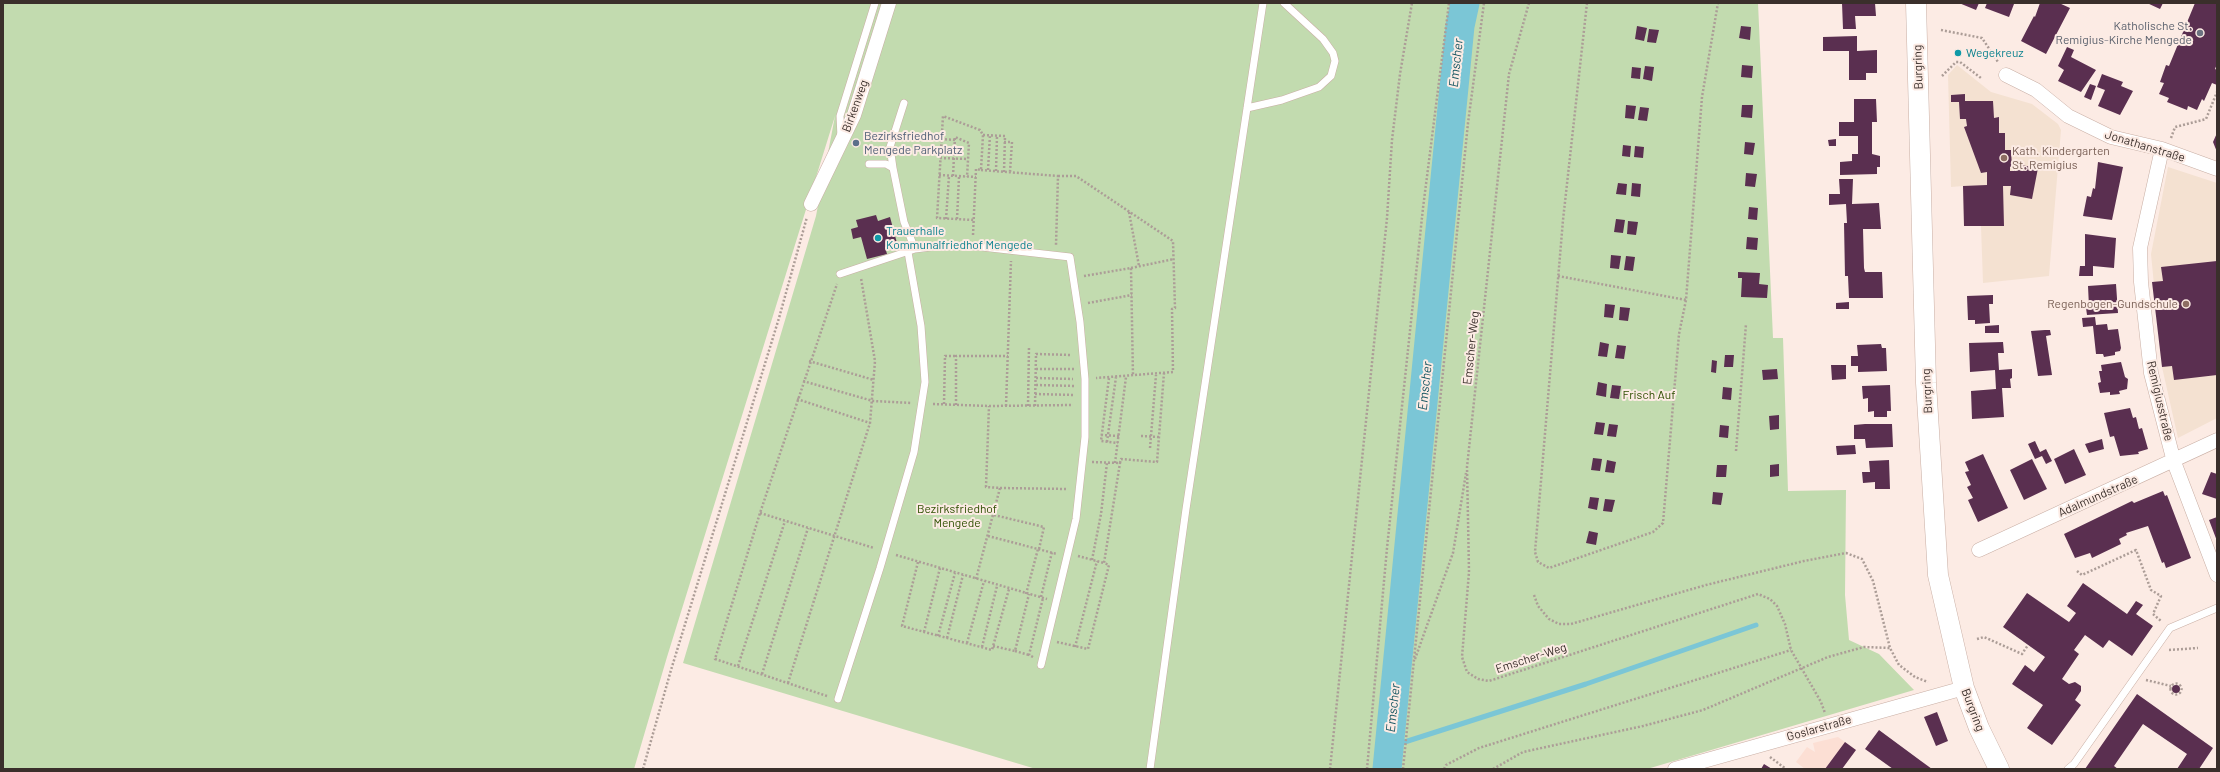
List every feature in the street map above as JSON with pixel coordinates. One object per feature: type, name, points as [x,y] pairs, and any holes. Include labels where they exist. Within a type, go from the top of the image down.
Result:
[{"type":"main road","name":"Burgring","points":[[1916,3],[1926,383],[1938,575],[1957,690],[1979,728],[1999,769]]},
{"type":"street","name":"Birkenweg","points":[[810,204],[854,115],[889,3]]},
{"type":"street","name":"Jonathanstraße","points":[[2006,75],[2036,90],[2068,116],[2111,137],[2164,150],[2217,169]]},
{"type":"street","name":"Remigiusstraße","points":[[2164,150],[2140,248],[2141,282],[2151,373],[2174,462],[2217,575]]},
{"type":"street","name":"Adalmundstraße","points":[[1979,550],[2174,462],[2217,440]]},
{"type":"street","name":"Goslarstraße","points":[[1674,769],[1957,690]]},
{"type":"lane","points":[[841,143],[840,116],[875,3]]},
{"type":"lane","points":[[1151,768],[1187,501],[1263,3]]},
{"type":"lane","points":[[1247,108],[1282,100],[1319,87],[1331,76],[1335,61],[1333,53],[1323,39],[1284,3]]},
{"type":"lane","points":[[838,699],[885,551],[914,452],[925,382],[921,326],[911,250],[904,222],[890,147],[904,103]]},
{"type":"lane","points":[[869,164],[886,164],[893,168]]},
{"type":"lane","points":[[840,274],[911,250],[939,246],[973,246],[1070,257],[1078,305],[1085,382],[1080,490],[1068,555],[1041,665]]},
{"type":"lane","points":[[2068,769],[2074,764],[2170,628],[2217,608]]},
{"type":"path","points":[[1330,769],[1387,218],[1392,140],[1400,74],[1412,3]]},
{"type":"path","points":[[1367,769],[1386,556],[1423,208],[1449,3]]},
{"type":"path","points":[[1403,769],[1468,123],[1484,3]]},
{"type":"path","name":"Emscher-Weg","points":[[1529,3],[1509,74],[1467,467],[1469,572],[1462,657],[1467,672],[1478,679],[1489,681],[1758,594],[1770,599],[1777,606],[1785,624],[1791,650]]},
{"type":"path","points":[[1587,3],[1558,276],[1535,552],[1538,562],[1549,568],[1653,532],[1663,523],[1679,334],[1686,300],[1702,96],[1718,3]]},
{"type":"path","points":[[1941,30],[1982,38],[2006,75]]},
{"type":"path","points":[[1942,76],[1956,62],[1960,62],[1981,78]]},
{"type":"path","points":[[2164,150],[2175,127],[2206,119],[2217,92]]},
{"type":"path","points":[[974,220],[936,218],[943,116],[980,130],[983,135],[981,170]]},
{"type":"path","points":[[983,135],[1005,136],[1004,172]]},
{"type":"path","points":[[988,170],[990,135]]},
{"type":"path","points":[[996,171],[998,136]]},
{"type":"path","points":[[941,139],[955,140],[955,137],[969,143],[967,177]]},
{"type":"path","points":[[953,176],[955,140]]},
{"type":"path","points":[[1004,142],[1012,142],[1010,172]]},
{"type":"path","points":[[940,158],[968,159]]},
{"type":"path","points":[[973,246],[976,169],[1058,176],[1076,176],[1173,241],[1175,308],[1172,309],[1173,372],[1156,375],[1116,377],[1085,382],[1036,385]]},
{"type":"path","points":[[939,175],[976,177]]},
{"type":"path","points":[[946,219],[949,176]]},
{"type":"path","points":[[957,219],[959,176]]},
{"type":"path","points":[[1056,255],[1058,176]]},
{"type":"path","points":[[643,769],[671,670],[779,318],[810,204]]},
{"type":"path","points":[[1129,212],[1139,266]]},
{"type":"path","points":[[1006,406],[1012,250]]},
{"type":"path","points":[[1073,278],[1174,259]]},
{"type":"path","points":[[788,683],[836,536],[870,423],[875,360],[859,268]]},
{"type":"path","points":[[1131,268],[1133,376]]},
{"type":"path","points":[[838,699],[714,659],[809,361],[840,274]]},
{"type":"path","points":[[1558,276],[1686,300]]},
{"type":"path","points":[[1078,305],[1132,295]]},
{"type":"path","points":[[1736,451],[1746,324]]},
{"type":"path","points":[[1028,406],[1029,347]]},
{"type":"path","points":[[1035,406],[1036,354],[1083,355]]},
{"type":"path","points":[[944,404],[945,356],[1008,356]]},
{"type":"path","points":[[956,356],[956,405]]},
{"type":"path","points":[[809,361],[874,380]]},
{"type":"path","points":[[1036,369],[1084,370]]},
{"type":"path","points":[[1104,563],[1121,459],[1157,462],[1164,374]]},
{"type":"path","points":[[1150,448],[1156,375]]},
{"type":"path","points":[[1107,442],[1116,377]]},
{"type":"path","points":[[1115,463],[1126,377]]},
{"type":"path","points":[[1036,378],[1085,382]]},
{"type":"path","points":[[1109,378],[1100,441],[1118,443]]},
{"type":"path","points":[[803,381],[872,401],[989,406],[1085,405]]},
{"type":"path","points":[[1036,394],[1085,396]]},
{"type":"path","points":[[797,399],[870,423]]},
{"type":"path","points":[[989,406],[986,487],[1080,490]]},
{"type":"path","points":[[1101,435],[1119,436]]},
{"type":"path","points":[[1141,436],[1159,437]]},
{"type":"path","points":[[1082,461],[1120,463]]},
{"type":"path","points":[[1092,560],[1101,514],[1107,463]]},
{"type":"path","points":[[1414,663],[1453,553],[1467,467]]},
{"type":"path","points":[[976,579],[1000,488]]},
{"type":"path","points":[[760,513],[997,586],[1056,602]]},
{"type":"path","points":[[994,515],[1044,527],[1015,652]]},
{"type":"path","points":[[738,666],[785,521]]},
{"type":"path","points":[[762,674],[808,528]]},
{"type":"path","points":[[988,536],[1109,565],[1088,649],[1047,640]]},
{"type":"path","points":[[2077,571],[2082,575],[2136,550],[2151,590],[2161,596],[2153,614],[2170,628]]},
{"type":"path","points":[[1041,597],[1052,552]]},
{"type":"path","points":[[1534,595],[1538,606],[1549,619],[1559,624],[1571,624],[1706,585],[1804,561],[1846,553],[1862,560],[1873,581],[1890,648],[1899,666],[1915,677],[1957,690]]},
{"type":"path","points":[[1075,646],[1097,561]]},
{"type":"path","points":[[918,562],[902,626],[992,650],[1009,589]]},
{"type":"path","points":[[924,632],[940,568]]},
{"type":"path","points":[[938,636],[955,573]]},
{"type":"path","points":[[947,638],[963,575]]},
{"type":"path","points":[[967,643],[984,581]]},
{"type":"path","points":[[982,647],[997,586]]},
{"type":"path","points":[[1977,639],[1984,637],[2022,654],[2028,645]]},
{"type":"path","points":[[993,646],[1028,656]]},
{"type":"path","points":[[1493,769],[1523,752],[1643,726],[1703,710],[1828,657],[1864,647],[1890,648]]},
{"type":"path","points":[[2155,648],[2168,650],[2198,648]]},
{"type":"path","points":[[1444,769],[1446,764],[1479,748],[1791,650],[1821,702],[1828,726]]},
{"type":"path","points":[[2134,678],[2160,682],[2171,686],[2175,683],[2178,684],[2181,689],[2180,692],[2175,694],[2172,693],[2171,686]]},
{"type":"shaded area","name":"Kath. Kindergarten St. Remigius","points":[[1957,65],[1991,92],[2032,104],[2058,124],[2061,130],[2049,276],[1983,283],[1981,226],[1964,226],[1963,186],[1951,187],[1948,75]]},
{"type":"shaded area","name":"Regenbogen-Gundschule","points":[[2168,167],[2217,183],[2217,418],[2178,438],[2162,367],[2151,254]]},
{"type":"shaded area","points":[[1838,737],[1856,750],[1842,769],[1805,769],[1796,762],[1807,747],[1815,752],[1813,743]]},
{"type":"green space","points":[[3,3],[1758,3],[1773,338],[1783,338],[1788,491],[1846,490],[1845,595],[1849,640],[1879,654],[1914,690],[1647,769],[1036,769],[683,663],[816,216],[835,116],[667,657],[634,769],[3,769]]},
{"type":"building","points":[[1842,3],[1875,3],[1876,16],[1855,16],[1856,29],[1843,29]]},
{"type":"building","points":[[1959,3],[1979,3],[1976,10]]},
{"type":"building","points":[[1987,3],[2014,4],[2009,17],[1985,8]]},
{"type":"building","points":[[2040,3],[2059,3],[2070,8],[2046,54],[2021,41],[2034,16],[2035,17]]},
{"type":"building","points":[[2147,3],[2163,3],[2160,9]]},
{"type":"building","name":"Katholische St. Remigius-Kirche Mengede","points":[[2195,3],[2217,3],[2217,64],[2215,69],[2217,70],[2217,85],[2212,83],[2204,101],[2202,99],[2197,110],[2188,106],[2187,110],[2167,102],[2169,98],[2159,94],[2164,83],[2160,82],[2166,65],[2169,66]]},
{"type":"building","points":[[1637,26],[1647,28],[1644,41],[1635,39]]},
{"type":"building","points":[[1741,26],[1751,27],[1750,40],[1739,38]]},
{"type":"building","points":[[1649,29],[1659,30],[1656,43],[1647,42]]},
{"type":"building","points":[[1857,36],[1857,51],[1877,50],[1877,73],[1866,73],[1866,80],[1849,80],[1849,51],[1823,51],[1823,37]]},
{"type":"building","points":[[2067,47],[2074,50],[2071,57],[2096,70],[2081,92],[2058,81],[2064,70],[2058,66]]},
{"type":"building","points":[[1742,65],[1753,66],[1752,78],[1741,77]]},
{"type":"building","points":[[1645,66],[1654,67],[1652,81],[1643,79]]},
{"type":"building","points":[[1632,67],[1641,68],[1640,79],[1631,78]]},
{"type":"building","points":[[2102,74],[2123,82],[2121,86],[2133,91],[2120,115],[2098,106],[2105,90],[2097,87]]},
{"type":"building","points":[[2090,84],[2096,86],[2091,100],[2084,97]]},
{"type":"building","points":[[1965,94],[1965,101],[1993,101],[1994,118],[1999,117],[1999,133],[2005,133],[2005,150],[2011,150],[2012,167],[2010,167],[2010,171],[2014,171],[2015,164],[2038,168],[2032,199],[2010,195],[2011,186],[2003,186],[2004,226],[1964,226],[1963,186],[1987,185],[1987,172],[1981,173],[1964,127],[1967,126],[1966,119],[1960,119],[1959,102],[1951,102],[1951,95]]},
{"type":"building","points":[[1854,99],[1876,99],[1877,122],[1872,122],[1872,154],[1880,156],[1880,167],[1877,167],[1877,174],[1840,175],[1840,162],[1852,161],[1852,154],[1858,154],[1858,136],[1839,136],[1839,122],[1854,122]]},
{"type":"building","points":[[1626,105],[1636,106],[1634,119],[1625,118]]},
{"type":"building","points":[[1742,105],[1753,105],[1752,118],[1741,117]]},
{"type":"building","points":[[1640,107],[1649,108],[1647,121],[1638,120]]},
{"type":"building","points":[[2217,133],[2217,152],[2213,142]]},
{"type":"building","points":[[1836,139],[1836,146],[1829,146],[1828,140]]},
{"type":"building","points":[[1745,142],[1755,143],[1753,155],[1744,154]]},
{"type":"building","points":[[1623,145],[1631,146],[1630,157],[1622,156]]},
{"type":"building","points":[[1635,146],[1644,147],[1643,158],[1634,157]]},
{"type":"building","points":[[2098,162],[2123,167],[2112,220],[2083,216],[2087,196],[2091,197],[2093,188],[2095,189]]},
{"type":"building","points":[[1746,173],[1757,174],[1755,187],[1745,186]]},
{"type":"building","points":[[1839,179],[1853,179],[1852,204],[1879,203],[1881,229],[1863,229],[1864,268],[1865,272],[1882,272],[1883,298],[1849,298],[1848,276],[1845,276],[1844,223],[1847,223],[1846,204],[1829,205],[1829,194],[1840,194]]},
{"type":"building","points":[[1618,183],[1627,184],[1626,195],[1616,194]]},
{"type":"building","points":[[1632,183],[1641,184],[1640,197],[1631,196]]},
{"type":"building","points":[[1749,207],[1758,208],[1757,220],[1748,219]]},
{"type":"building","name":"Trauerhalle Kommunalfriedhof Mengede","points":[[876,215],[878,221],[890,217],[897,243],[885,247],[887,254],[867,259],[861,237],[853,239],[851,229],[858,227],[856,220]]},
{"type":"building","points":[[1616,219],[1625,220],[1623,233],[1614,232]]},
{"type":"building","points":[[1628,221],[1638,222],[1636,235],[1627,234]]},
{"type":"building","points":[[2085,234],[2116,238],[2114,268],[2093,266],[2093,276],[2079,276],[2080,266],[2085,266]]},
{"type":"building","points":[[1747,237],[1758,238],[1757,250],[1746,249]]},
{"type":"building","points":[[1611,255],[1621,256],[1619,269],[1610,268]]},
{"type":"building","points":[[1626,256],[1635,257],[1633,271],[1624,270]]},
{"type":"building","points":[[2217,261],[2217,375],[2174,380],[2172,366],[2162,367],[2152,282],[2163,281],[2161,267]]},
{"type":"building","points":[[1738,272],[1760,273],[1759,284],[1768,285],[1767,298],[1741,297],[1742,278],[1738,278]]},
{"type":"building","points":[[2116,284],[2118,313],[2087,315],[2086,308],[2089,307],[2088,286]]},
{"type":"building","points":[[1993,295],[1993,304],[1989,304],[1990,323],[1975,324],[1975,320],[1968,320],[1967,296]]},
{"type":"building","points":[[1849,302],[1849,309],[1836,309],[1836,303]]},
{"type":"building","points":[[1605,304],[1615,305],[1613,318],[1604,317]]},
{"type":"building","points":[[1620,307],[1630,308],[1628,321],[1619,320]]},
{"type":"building","points":[[2095,317],[2096,325],[2107,324],[2108,330],[2118,329],[2121,348],[2120,351],[2115,352],[2115,355],[2104,357],[2103,354],[2096,354],[2093,326],[2083,327],[2082,318]]},
{"type":"building","points":[[1999,325],[1999,333],[1985,333],[1985,326]]},
{"type":"building","points":[[2050,330],[2051,335],[2046,336],[2052,375],[2038,376],[2031,331]]},
{"type":"building","points":[[1600,342],[1609,344],[1607,357],[1598,356]]},
{"type":"building","points":[[2003,342],[2004,353],[1998,353],[1999,370],[2012,369],[2012,378],[2010,379],[2011,388],[2002,388],[2004,417],[1972,419],[1971,391],[1996,389],[1995,370],[1970,372],[1969,343]]},
{"type":"building","points":[[1881,344],[1882,348],[1886,348],[1887,371],[1858,372],[1858,366],[1851,366],[1851,356],[1858,356],[1857,345]]},
{"type":"building","points":[[1617,345],[1626,346],[1624,359],[1615,358]]},
{"type":"building","points":[[1725,355],[1734,355],[1733,367],[1724,367]]},
{"type":"building","points":[[1712,360],[1717,361],[1716,373],[1711,372]]},
{"type":"building","points":[[2121,362],[2125,377],[2128,379],[2127,389],[2119,391],[2120,394],[2110,395],[2110,392],[2100,393],[2098,383],[2101,382],[2099,371],[2102,371],[2101,365]]},
{"type":"building","points":[[1831,365],[1846,365],[1846,379],[1832,380]]},
{"type":"building","points":[[1777,369],[1778,379],[1763,380],[1762,370]]},
{"type":"building","points":[[1598,382],[1607,384],[1606,397],[1596,395]]},
{"type":"building","points":[[1612,385],[1621,386],[1619,399],[1610,398]]},
{"type":"building","points":[[1890,385],[1891,411],[1887,411],[1887,417],[1874,417],[1874,411],[1868,412],[1868,398],[1863,399],[1862,386]]},
{"type":"building","points":[[1723,387],[1732,388],[1731,400],[1722,399]]},
{"type":"building","points":[[2130,408],[2133,418],[2136,417],[2139,429],[2142,428],[2148,449],[2138,452],[2139,454],[2120,456],[2114,436],[2110,437],[2104,413]]},
{"type":"building","points":[[1779,415],[1779,429],[1770,430],[1769,416]]},
{"type":"building","points":[[1596,422],[1605,423],[1603,435],[1594,434]]},
{"type":"building","points":[[1609,424],[1618,425],[1616,437],[1607,436]]},
{"type":"building","points":[[1892,424],[1893,447],[1866,448],[1865,439],[1854,439],[1854,425]]},
{"type":"building","points":[[1720,425],[1729,426],[1728,438],[1719,437]]},
{"type":"building","points":[[2102,439],[2104,449],[2089,453],[2085,444]]},
{"type":"building","points":[[2035,441],[2040,452],[2046,449],[2052,461],[2046,464],[2042,456],[2035,459],[2028,444]]},
{"type":"building","points":[[1855,445],[1856,454],[1837,455],[1836,446]]},
{"type":"building","points":[[2074,449],[2086,475],[2065,484],[2054,459]]},
{"type":"building","points":[[1983,454],[2008,508],[1978,522],[1968,500],[1973,498],[1967,487],[1971,485],[1965,472],[1969,471],[1965,462]]},
{"type":"building","points":[[1593,458],[1602,459],[1600,471],[1591,470]]},
{"type":"building","points":[[2032,459],[2047,489],[2024,500],[2010,470]]},
{"type":"building","points":[[1607,460],[1616,462],[1614,473],[1605,472]]},
{"type":"building","points":[[1889,460],[1890,489],[1875,489],[1875,482],[1863,483],[1862,472],[1870,472],[1869,461]]},
{"type":"building","points":[[1779,464],[1779,476],[1770,477],[1770,465]]},
{"type":"building","points":[[1717,465],[1727,465],[1726,477],[1716,477]]},
{"type":"building","points":[[2211,472],[2217,474],[2217,499],[2202,494]]},
{"type":"building","points":[[2163,491],[2165,496],[2167,495],[2191,558],[2166,568],[2164,562],[2162,563],[2148,526],[2126,533],[2127,535],[2119,539],[2121,544],[2092,558],[2090,553],[2075,558],[2064,534],[2132,501],[2134,503]]},
{"type":"building","points":[[1713,492],[1723,493],[1721,505],[1712,504]]},
{"type":"building","points":[[1590,497],[1599,498],[1597,510],[1588,508]]},
{"type":"building","points":[[1605,499],[1615,500],[1612,512],[1603,511]]},
{"type":"building","points":[[2217,517],[2217,541],[2209,520]]},
{"type":"building","points":[[1589,531],[1598,533],[1596,545],[1586,543]]},
{"type":"building","points":[[2083,583],[2127,614],[2136,601],[2143,605],[2136,614],[2153,626],[2132,656],[2109,640],[2103,648],[2085,635],[2074,650],[2079,654],[2062,679],[2069,684],[2075,682],[2081,686],[2081,691],[2075,700],[2081,705],[2052,745],[2027,728],[2043,705],[2012,684],[2025,665],[2034,672],[2045,657],[2003,627],[2027,593],[2069,622],[2076,613],[2067,606]]},
{"type":"building","points":[[2174,685],[2178,685],[2180,689],[2178,693],[2174,693],[2172,691],[2172,687]]},
{"type":"building","points":[[2137,694],[2213,748],[2199,769],[2177,769],[2187,754],[2143,724],[2114,766],[2118,769],[2085,769]]},
{"type":"building","points":[[1937,712],[1948,741],[1936,746],[1924,717]]},
{"type":"building","points":[[1879,730],[1932,769],[1893,769],[1865,749]]},
{"type":"building","points":[[1845,742],[1856,750],[1842,769],[1825,769]]},
{"type":"building","points":[[1764,764],[1772,769],[1761,769]]},
{"type":"waterway","name":"Emscher","points":[[1387,769],[1460,26],[1465,3]]},
{"type":"waterway","points":[[1389,747],[1586,684],[1756,625]]},
{"type":"place","name":"Katholische St. Remigius-Kirche Mengede","points":[[2200,33]]},
{"type":"place","name":"Wegekreuz","points":[[1958,53]]},
{"type":"place","name":"Bezirksfriedhof Mengede Parkplatz","points":[[856,143]]},
{"type":"place","name":"Kath. Kindergarten St. Remigius","points":[[2004,158]]},
{"type":"place","name":"Trauerhalle Kommunalfriedhof Mengede","points":[[878,238]]},
{"type":"place","name":"Regenbogen-Gundschule","points":[[2186,304]]},
{"type":"park label","name":"Frisch Auf","points":[[1649,395]]},
{"type":"park label","name":"Bezirksfriedhof Mengede","points":[[957,516]]}]
